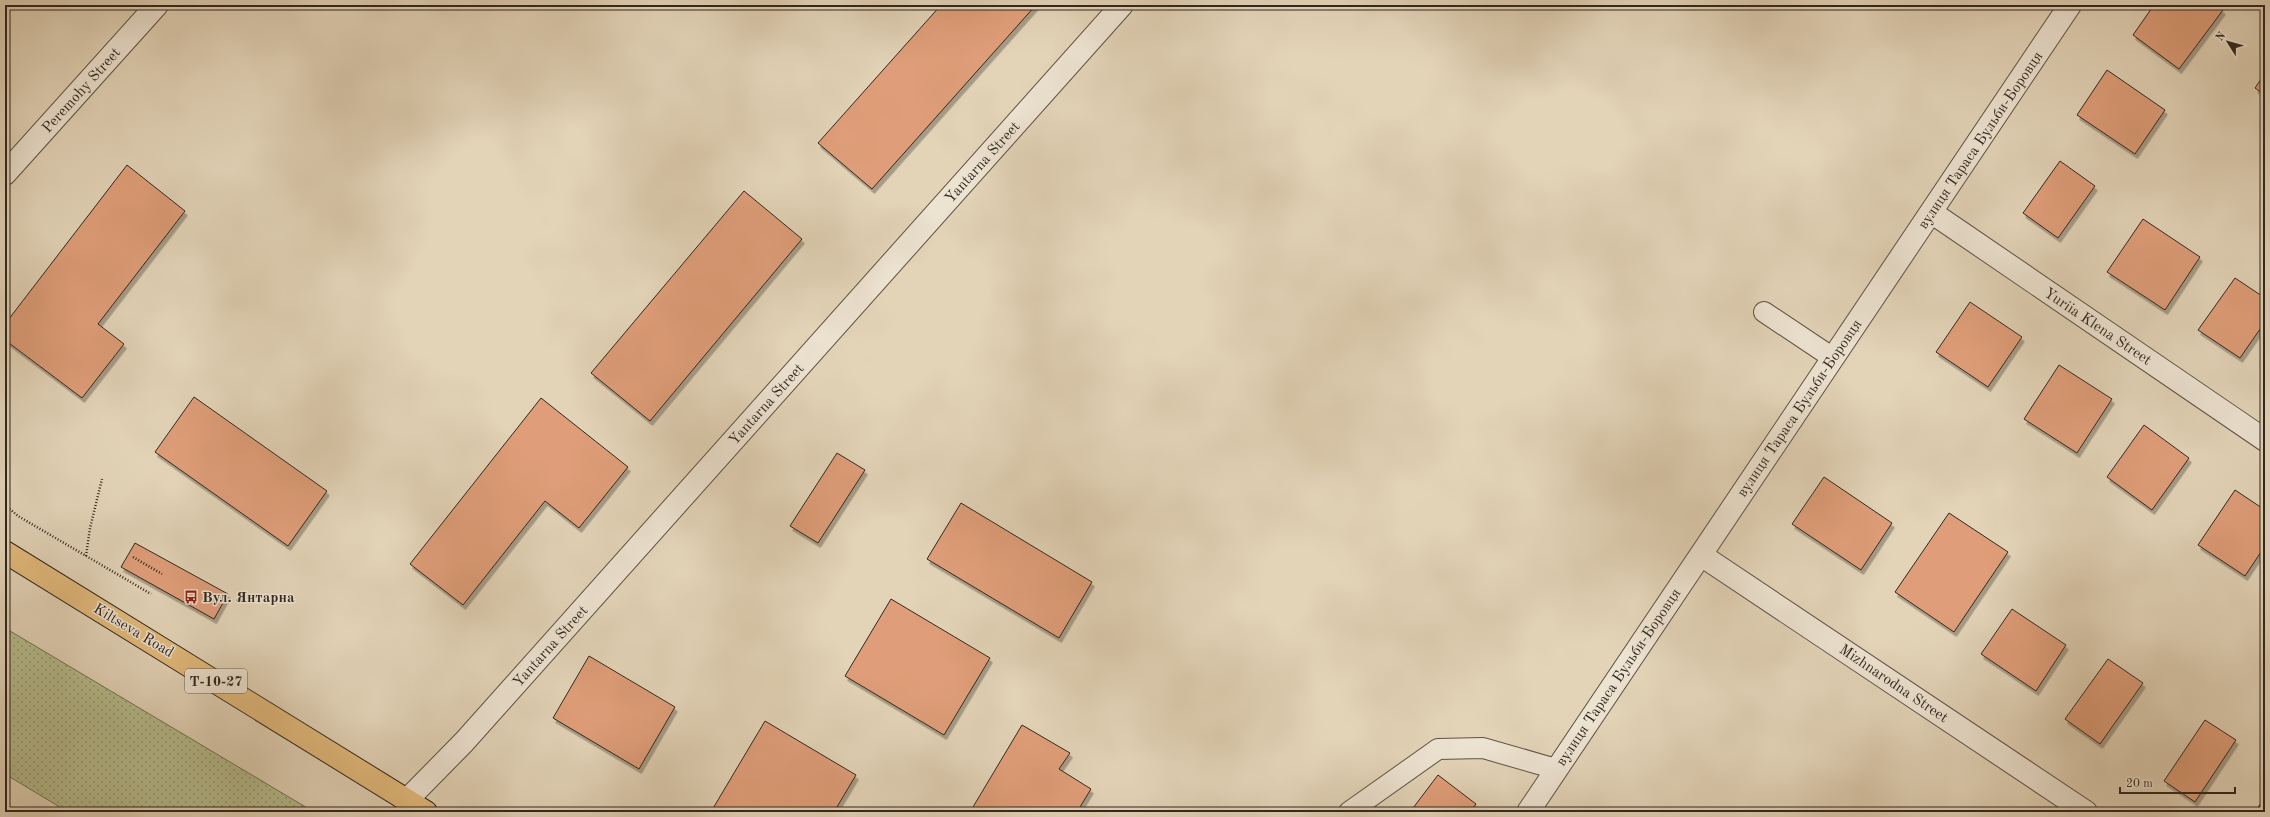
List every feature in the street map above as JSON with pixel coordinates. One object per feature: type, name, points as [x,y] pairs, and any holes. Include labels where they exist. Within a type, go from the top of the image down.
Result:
[{"type":"highway","name":"Kiltseva Road","points":[[5,552],[426,812]]},
{"type":"street","name":"Peremohy Street","points":[[5,174],[157,5]]},
{"type":"street","name":"Yantarna Street","points":[[407,800],[475,730],[1122,5]]},
{"type":"street","name":"вулиця Тараса Бульби-Боровця","points":[[1528,812],[2070,5]]},
{"type":"street","name":"Yuriia Klena Street","points":[[1931,212],[2265,440]]},
{"type":"street","name":"Mizhnarodna Street","points":[[1701,555],[2086,812]]},
{"type":"lane","points":[[1764,312],[1833,358]]},
{"type":"lane","points":[[1349,812],[1438,749],[1483,748],[1556,769]]},
{"type":"path","points":[[86,556],[90,528],[102,479]]},
{"type":"path","points":[[5,505],[18,516],[151,594]]},
{"type":"path","points":[[133,557],[162,574]]},
{"type":"green space","points":[[5,628],[314,812],[68,812],[5,774]]},
{"type":"building","points":[[941,5],[1036,5],[872,189],[818,143]]},
{"type":"building","points":[[2154,5],[2216,5],[2223,10],[2179,69],[2133,35]]},
{"type":"building","points":[[2107,70],[2165,110],[2135,154],[2077,115]]},
{"type":"building","points":[[2265,73],[2265,95],[2255,88]]},
{"type":"building","points":[[2060,161],[2095,186],[2058,238],[2023,213]]},
{"type":"building","points":[[127,165],[185,211],[98,324],[124,344],[82,398],[5,340],[5,324]]},
{"type":"building","points":[[744,191],[802,239],[650,421],[591,373]]},
{"type":"building","points":[[2143,219],[2200,257],[2165,310],[2107,272]]},
{"type":"building","points":[[2235,278],[2265,298],[2265,322],[2240,358],[2198,330]]},
{"type":"building","points":[[1970,302],[2022,337],[1988,387],[1936,352]]},
{"type":"building","points":[[2059,365],[2112,399],[2077,453],[2024,419]]},
{"type":"building","points":[[194,397],[327,491],[288,546],[155,452]]},
{"type":"building","points":[[541,398],[628,467],[579,528],[545,501],[463,605],[410,564]]},
{"type":"building","points":[[2144,425],[2189,458],[2152,510],[2107,477]]},
{"type":"building","points":[[837,453],[865,470],[818,543],[790,526]]},
{"type":"building","points":[[1824,477],[1892,523],[1861,570],[1792,524]]},
{"type":"building","points":[[2235,490],[2265,510],[2265,546],[2245,576],[2198,545]]},
{"type":"building","points":[[961,503],[1092,582],[1059,638],[927,559]]},
{"type":"building","points":[[1949,513],[2008,552],[1954,632],[1895,592]]},
{"type":"building","points":[[135,543],[228,594],[214,619],[121,567]]},
{"type":"building","points":[[891,599],[990,658],[944,735],[845,676]]},
{"type":"building","points":[[2012,609],[2066,645],[2036,691],[1981,654]]},
{"type":"building","points":[[589,656],[675,707],[639,769],[553,718]]},
{"type":"building","points":[[2108,659],[2143,683],[2100,744],[2065,719]]},
{"type":"building","points":[[2205,720],[2236,740],[2195,802],[2164,781]]},
{"type":"building","points":[[765,721],[856,775],[834,812],[712,810]]},
{"type":"building","points":[[1022,725],[1070,753],[1059,769],[1091,789],[1077,812],[970,812]]},
{"type":"building","points":[[1438,775],[1476,804],[1470,812],[1410,812]]},
{"type":"building","points":[[2265,797],[2265,812],[2255,812]]},
{"type":"place","name":"Вул. Янтарна","points":[[191,597]]}]
